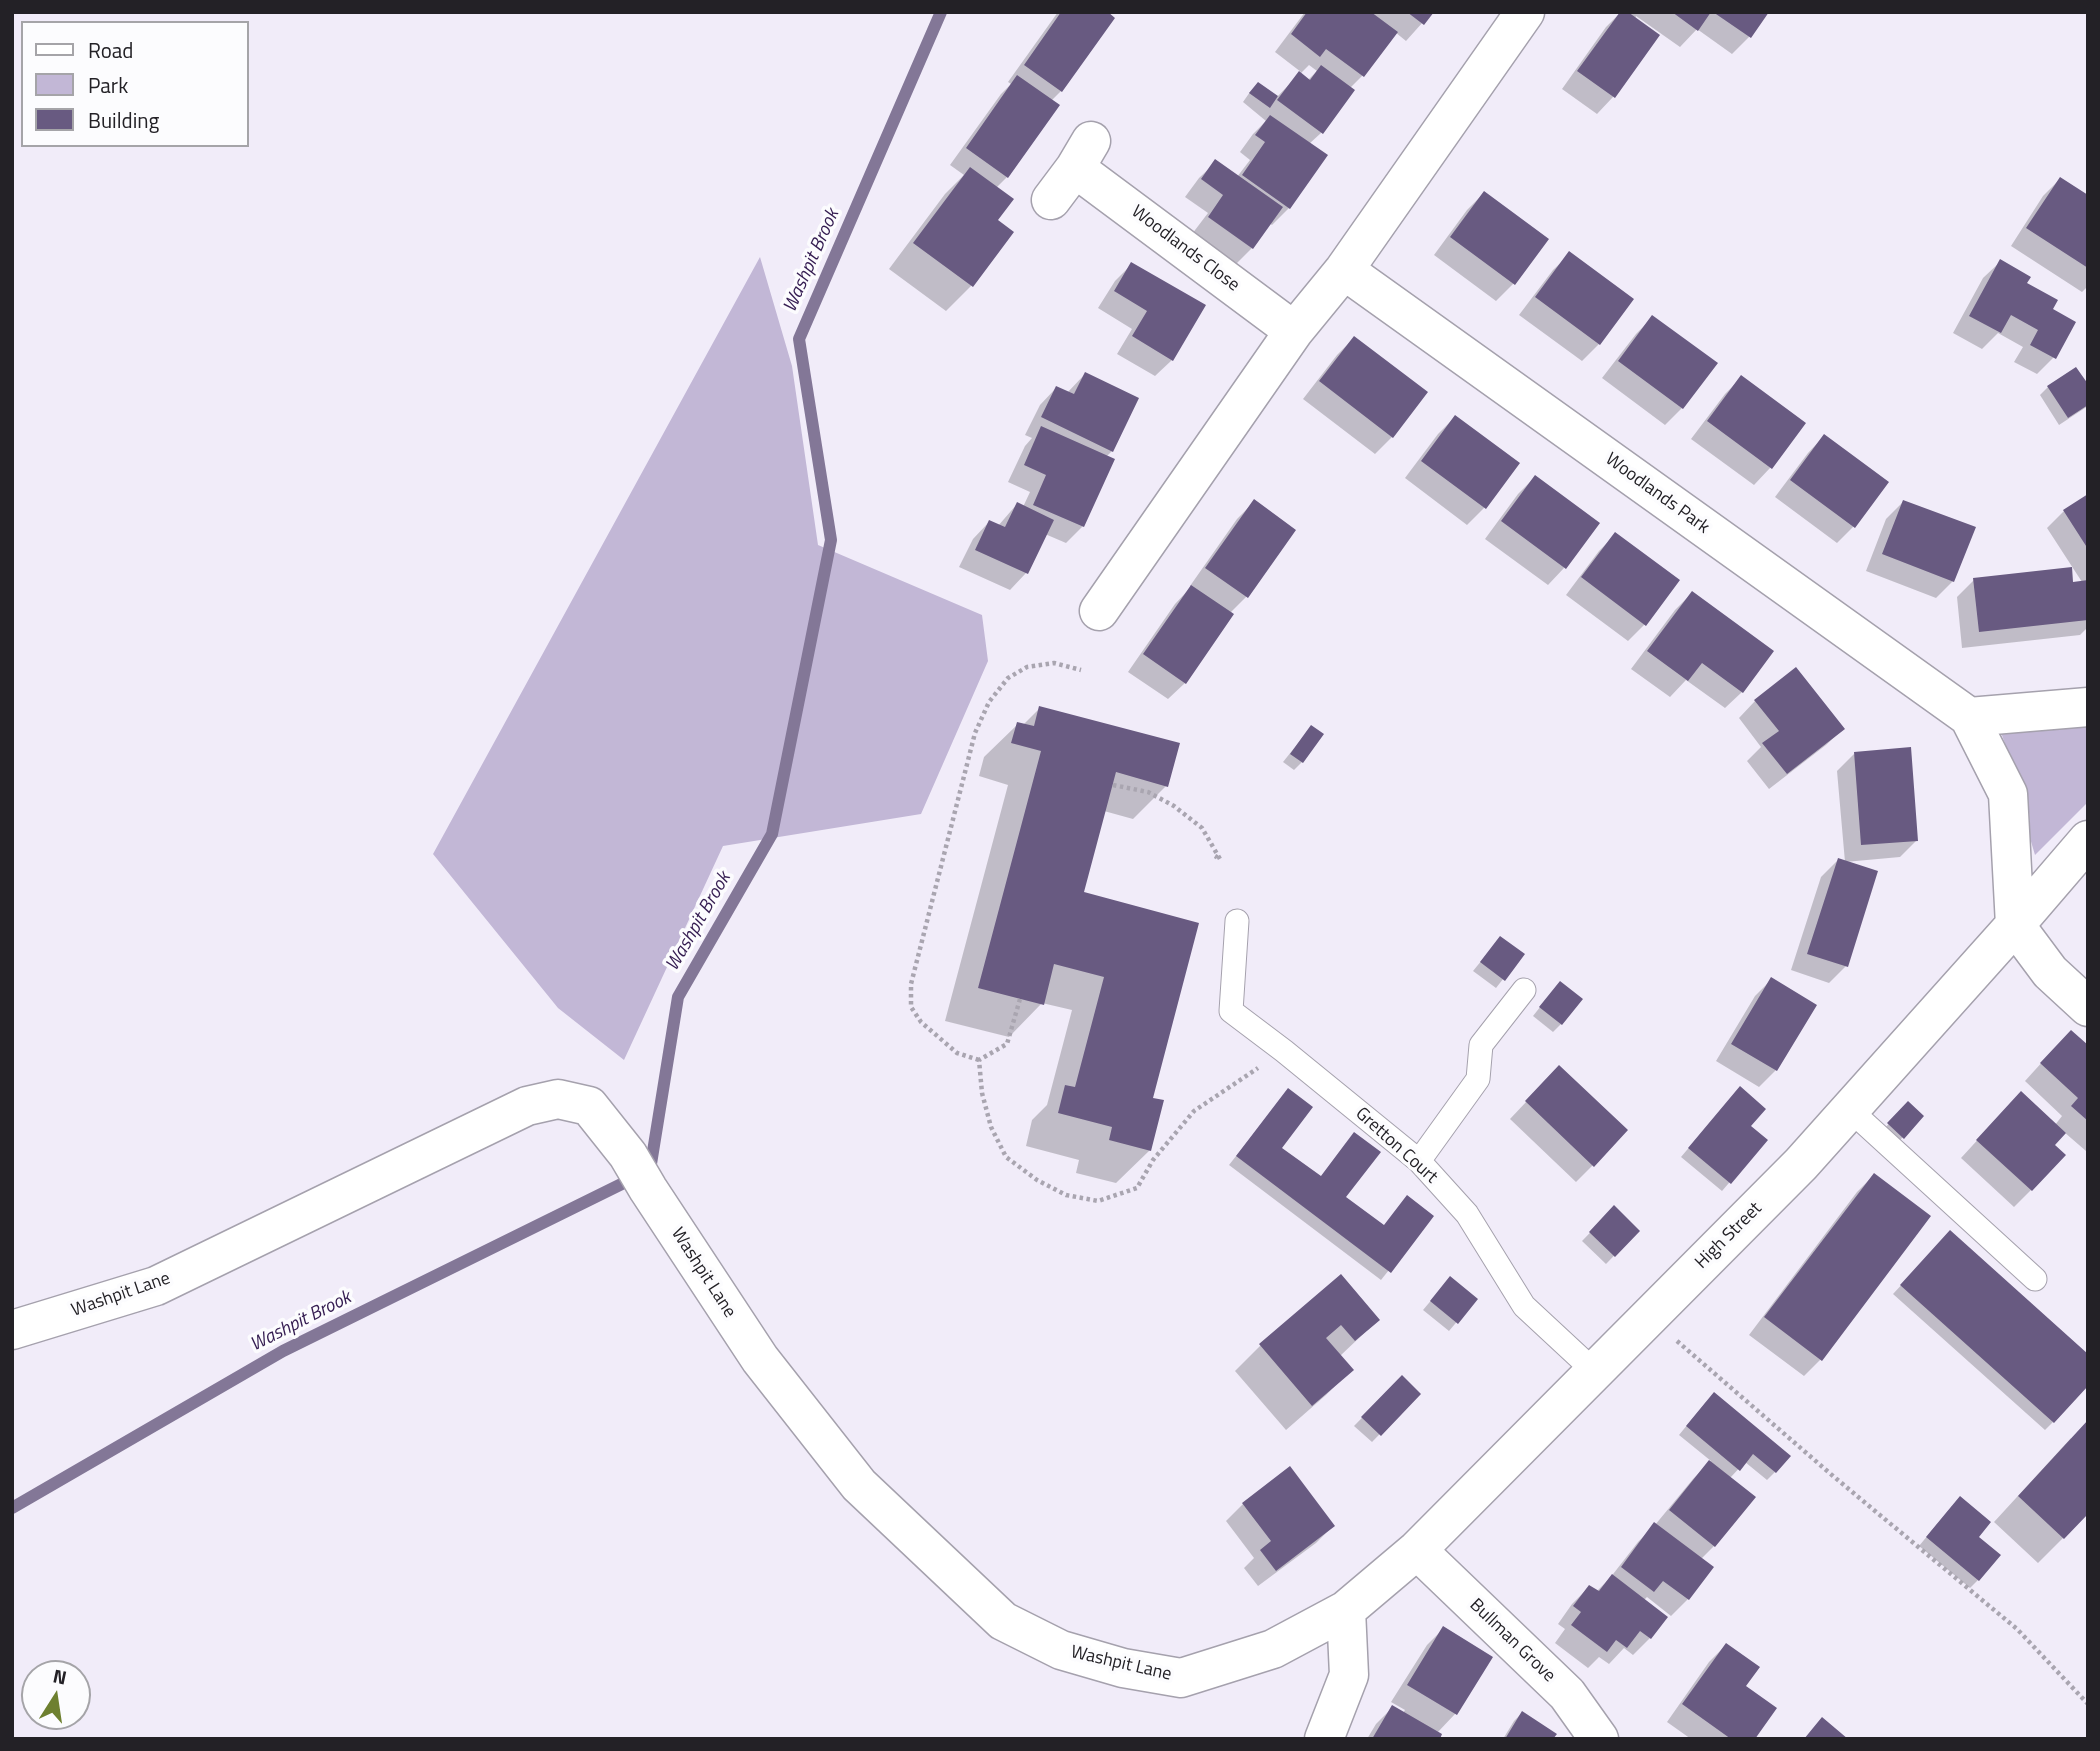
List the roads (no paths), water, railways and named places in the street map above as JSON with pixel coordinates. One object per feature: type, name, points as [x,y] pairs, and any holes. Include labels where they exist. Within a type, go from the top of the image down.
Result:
[{"type":"street","points":[[1099,611],[1294,331],[1345,270],[1525,12]]},
{"type":"street","name":"Woodlands Close","points":[[1051,200],[1083,154],[1294,331]]},
{"type":"street","name":"Woodlands Park","points":[[1345,270],[1969,718],[2008,794],[2015,925]]},
{"type":"street","points":[[1969,718],[2088,707]]},
{"type":"street","name":"High Street","points":[[1346,1610],[1417,1550],[1801,1164],[2088,840]]},
{"type":"street","points":[[2015,925],[2050,972],[2088,1007]]},
{"type":"street","name":"Washpit Lane","points":[[12,1330],[156,1286],[527,1106],[558,1099],[589,1106],[628,1155],[760,1359],[859,1485],[1003,1621],[1062,1650],[1123,1668],[1181,1678],[1273,1649],[1346,1610]]},
{"type":"street","name":"Bullman Grove","points":[[1417,1550],[1567,1694],[1599,1739]]},
{"type":"street","points":[[1324,1739],[1349,1675],[1346,1610]]},
{"type":"lane","name":"Gretton Court","points":[[1237,921],[1231,1011],[1419,1161],[1467,1214],[1524,1306],[1594,1371]]},
{"type":"lane","points":[[1419,1161],[1478,1079],[1481,1045],[1524,990]]},
{"type":"lane","points":[[1849,1109],[2035,1279]]},
{"type":"waterway","name":"Washpit Brook","points":[[12,1508],[283,1351],[650,1170],[678,997],[772,834],[831,540],[799,339],[941,12]]}]
